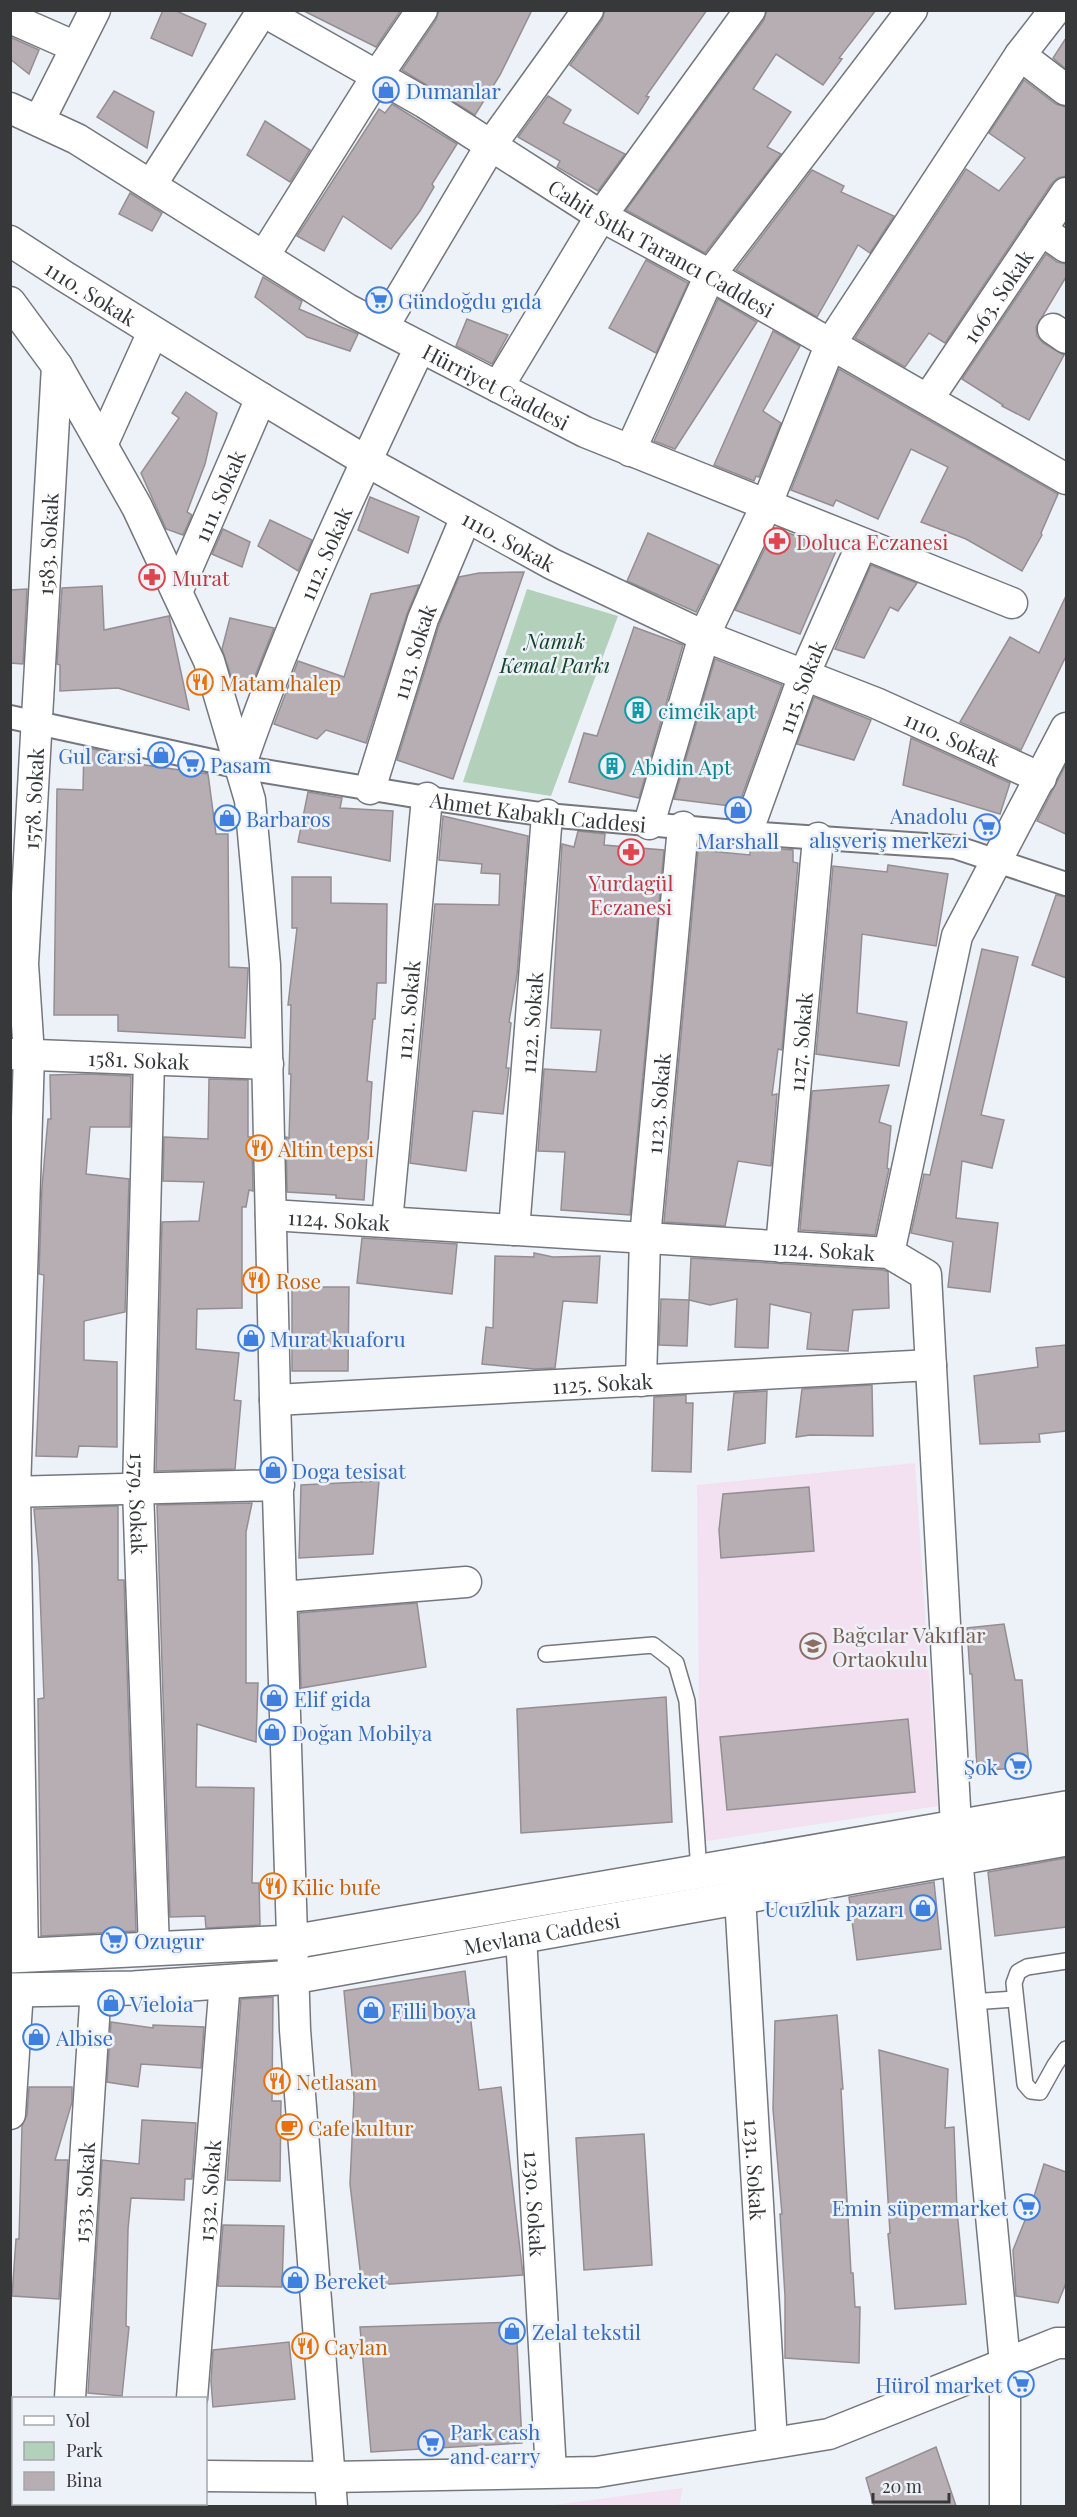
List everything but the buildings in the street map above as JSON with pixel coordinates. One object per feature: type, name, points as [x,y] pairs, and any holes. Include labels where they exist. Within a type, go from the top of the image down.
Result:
[{"type":"main road","name":"Mevlana Caddesi","points":[[17,1956],[292,1942],[1066,1808]]},
{"type":"main road","name":"Mevlana Caddesi","points":[[14,1990],[96,1988],[293,1977],[1066,1839]]},
{"type":"street","points":[[39,121],[95,10]]},
{"type":"street","points":[[264,256],[377,76],[422,10]]},
{"type":"street","points":[[383,327],[491,145],[588,10]]},
{"type":"street","points":[[498,387],[601,216],[750,10]]},
{"type":"street","points":[[630,451],[710,275],[912,10]]},
{"type":"street","points":[[649,824],[704,636],[766,506],[831,343],[1020,56],[1055,10]]},
{"type":"street","points":[[151,185],[262,11]]},
{"type":"street","name":"Cahit Sıtkı Tarancı Caddesi","points":[[262,11],[377,76],[491,145],[601,216],[831,343],[1066,479]]},
{"type":"street","points":[[10,18],[76,47]]},
{"type":"street","points":[[1020,56],[1066,90]]},
{"type":"street","name":"Hürriyet Caddesi","points":[[10,108],[77,139],[347,309],[585,432],[1012,603]]},
{"type":"street","name":"1063. Sokak","points":[[928,399],[1066,193]]},
{"type":"street","points":[[1041,230],[1066,247]]},
{"type":"street","name":"1110. Sokak","points":[[10,241],[261,398],[366,460],[552,564],[704,636],[876,703],[1041,778]]},
{"type":"street","points":[[10,302],[57,366],[137,507],[209,660],[250,800],[265,965],[275,1400],[295,2030],[332,2506]]},
{"type":"street","points":[[102,446],[153,332]]},
{"type":"street","name":"1112. Sokak","points":[[240,767],[267,687],[366,460],[420,347]]},
{"type":"street","name":"1583. Sokak","points":[[23,719],[57,366]]},
{"type":"street","name":"1111. Sokak","points":[[177,592],[261,398]]},
{"type":"street","name":"1113. Sokak","points":[[370,789],[423,619],[466,517]]},
{"type":"street","name":"1115. Sokak","points":[[747,833],[804,675],[862,544]]},
{"type":"street","name":"Ahmet Kabaklı Caddesi","points":[[23,719],[240,767],[547,815],[747,833],[955,848],[1066,884]]},
{"type":"street","name":"1578. Sokak","points":[[17,1956],[13,1492],[23,964],[23,719]]},
{"type":"street","points":[[889,1253],[957,936],[1066,728]]},
{"type":"street","name":"1121. Sokak","points":[[387,1222],[427,798]]},
{"type":"street","name":"1122. Sokak","points":[[514,1230],[547,815]]},
{"type":"street","name":"1123. Sokak","points":[[641,1381],[645,1238],[683,827]]},
{"type":"street","name":"1127. Sokak","points":[[781,1247],[818,838]]},
{"type":"street","name":"1581. Sokak","points":[[20,1055],[268,1064]]},
{"type":"street","name":"1579. Sokak","points":[[149,1060],[138,1489],[154,1949]]},
{"type":"street","name":"1124. Sokak","points":[[271,1215],[889,1253],[926,1275],[956,1826]]},
{"type":"street","name":"1125. Sokak","points":[[275,1400],[931,1365]]},
{"type":"street","points":[[13,1492],[279,1485]]},
{"type":"street","points":[[282,1597],[466,1582]]},
{"type":"street","points":[[957,1858],[1005,2362],[1005,2506]]},
{"type":"street","name":"1231. Sokak","points":[[740,1897],[771,2443]]},
{"type":"street","name":"1230. Sokak","points":[[521,1936],[551,2472]]},
{"type":"street","name":"1532. Sokak","points":[[192,2397],[225,1981]]},
{"type":"street","name":"1533. Sokak","points":[[70,2397],[96,1988]]},
{"type":"street","points":[[10,2114],[14,1990]]},
{"type":"street","points":[[207,2476],[330,2477],[597,2472],[829,2434],[1005,2362],[1063,2335]]},
{"type":"lane","points":[[546,1654],[653,1645],[676,1663],[687,1701],[699,1870]]},
{"type":"lane","points":[[1066,1961],[1027,1967],[1018,1972],[1014,1983],[1024,2084],[1031,2091],[1040,2092],[1066,2049]]},
{"type":"lane","points":[[971,2002],[1015,1999]]},
{"type":"shaded area","name":"Bağcılar Vakıflar Ortaokulu","points":[[915,1463],[938,1806],[700,1842],[697,1485]]},
{"type":"shaded area","points":[[683,2488],[679,2506],[545,2506]]},
{"type":"green space","name":"Namık Kemal Parkı","points":[[527,589],[618,616],[551,796],[463,782]]},
{"type":"place","name":"Dumanlar","points":[[386,90]]},
{"type":"place","name":"Gündoğdu gıda","points":[[379,300]]},
{"type":"place","name":"Doluca Eczanesi","points":[[777,541]]},
{"type":"place","name":"Murat","points":[[152,577]]},
{"type":"place","name":"Matam halep","points":[[200,682]]},
{"type":"place","name":"cimcik apt","points":[[638,710]]},
{"type":"place","name":"Gul carsi","points":[[161,755]]},
{"type":"place","name":"Pasam","points":[[191,764]]},
{"type":"place","name":"Abidin Apt","points":[[612,766]]},
{"type":"place","name":"Marshall","points":[[738,810]]},
{"type":"place","name":"Barbaros","points":[[227,818]]},
{"type":"place","name":"Anadolu alışveriş merkezi","points":[[987,827]]},
{"type":"place","name":"Yurdagül Eczanesi","points":[[631,852]]},
{"type":"place","name":"Altin tepsi","points":[[259,1148]]},
{"type":"place","name":"Rose","points":[[256,1280]]},
{"type":"place","name":"Murat kuaforu","points":[[251,1338]]},
{"type":"place","name":"Doga tesisat","points":[[273,1470]]},
{"type":"place","name":"Bağcılar Vakıflar Ortaokulu","points":[[813,1646]]},
{"type":"place","name":"Elif gida","points":[[274,1698]]},
{"type":"place","name":"Doğan Mobilya","points":[[272,1732]]},
{"type":"place","name":"Şok","points":[[1018,1766]]},
{"type":"place","name":"Kilic bufe","points":[[273,1886]]},
{"type":"place","name":"Ucuzluk pazarı","points":[[923,1908]]},
{"type":"place","name":"Ozugur","points":[[114,1940]]},
{"type":"place","name":"Vieloia","points":[[111,2003]]},
{"type":"place","name":"Filli boya","points":[[371,2010]]},
{"type":"place","name":"Albise","points":[[36,2037]]},
{"type":"place","name":"Netlasan","points":[[277,2081]]},
{"type":"place","name":"Cafe kultur","points":[[289,2127]]},
{"type":"place","name":"Emin süpermarket","points":[[1027,2207]]},
{"type":"place","name":"Bereket","points":[[295,2280]]},
{"type":"place","name":"Zelal tekstil","points":[[512,2331]]},
{"type":"place","name":"Caylan","points":[[305,2346]]},
{"type":"place","name":"Hürol market","points":[[1021,2384]]},
{"type":"place","name":"Park cash and carry","points":[[431,2443]]}]
